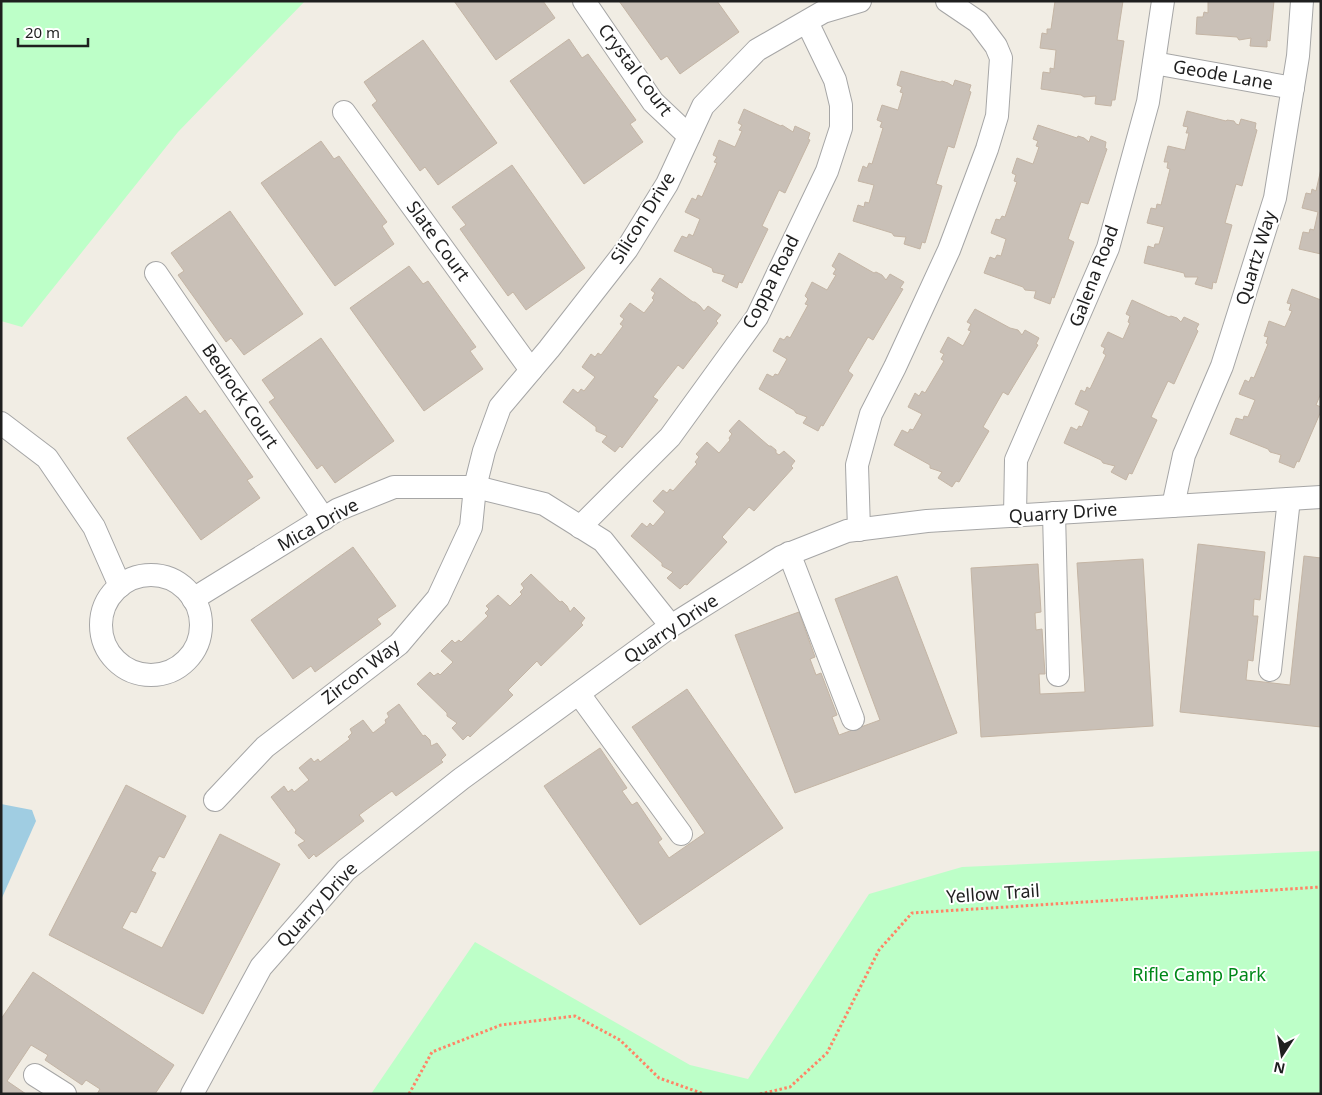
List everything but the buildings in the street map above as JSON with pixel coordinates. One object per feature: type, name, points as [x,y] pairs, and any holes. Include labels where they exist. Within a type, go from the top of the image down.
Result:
[{"type":"street","name":"Crystal Court","points":[[584,1],[653,102],[688,136]]},
{"type":"street","name":"Silicon Drive","points":[[475,487],[484,451],[500,406],[550,349],[627,249],[667,184],[703,106],[757,50],[823,12],[860,1]]},
{"type":"street","points":[[859,530],[857,464],[871,414],[949,250],[998,116],[1001,58],[996,46],[978,22],[948,1]]},
{"type":"street","name":"Galena Road","points":[[1015,516],[1016,460],[1108,248],[1148,102],[1163,1]]},
{"type":"street","name":"Quartz Way","points":[[1173,506],[1184,455],[1222,366],[1275,198],[1298,56],[1302,1]]},
{"type":"street","name":"Coppa Road","points":[[580,527],[670,437],[757,317],[826,170],[841,128],[841,105],[835,80],[807,22]]},
{"type":"street","name":"Geode Lane","points":[[1154,63],[1293,88]]},
{"type":"street","name":"Slate Court","points":[[344,112],[532,370]]},
{"type":"street","name":"Bedrock Court","points":[[156,273],[324,519]]},
{"type":"street","points":[[1,423],[46,458],[94,527],[120,586]]},
{"type":"street","name":"Mica Drive","points":[[193,599],[337,510],[394,487],[475,487],[544,504],[603,541],[671,626]]},
{"type":"street","name":"Zircon Way","points":[[215,800],[265,746],[399,644],[438,598],[470,527],[475,487]]},
{"type":"street","name":"Quarry Drive","points":[[192,1094],[261,967],[346,870],[461,779],[671,626],[781,556],[847,531],[927,521],[1321,497]]},
{"type":"street","points":[[1270,670],[1289,499]]},
{"type":"street","points":[[1054,513],[1058,675]]},
{"type":"street","points":[[789,553],[853,719]]},
{"type":"street","points":[[147,575],[163,576],[178,582],[190,593],[198,608],[201,625],[199,641],[190,656],[178,667],[162,674],[145,674],[129,670],[115,660],[105,646],[101,630],[102,614],[108,599],[120,586],[132,578],[147,575]]},
{"type":"street","points":[[579,694],[681,834]]},
{"type":"street","points":[[35,1075],[65,1094]]},
{"type":"path","name":"Yellow Trail","points":[[760,1094],[790,1088],[827,1053],[879,950],[912,913],[1321,887]]},
{"type":"path","points":[[409,1094],[432,1052],[501,1025],[575,1016],[620,1040],[660,1078],[704,1094]]},
{"type":"green space","points":[[1,1],[305,1],[178,132],[22,327],[1,321]]},
{"type":"green space","name":"Rifle Camp Park","points":[[1321,851],[1321,1094],[371,1094],[475,942],[690,1065],[748,1079],[869,894],[962,867]]},
{"type":"water","points":[[1,804],[32,810],[36,821],[1,900]]}]
